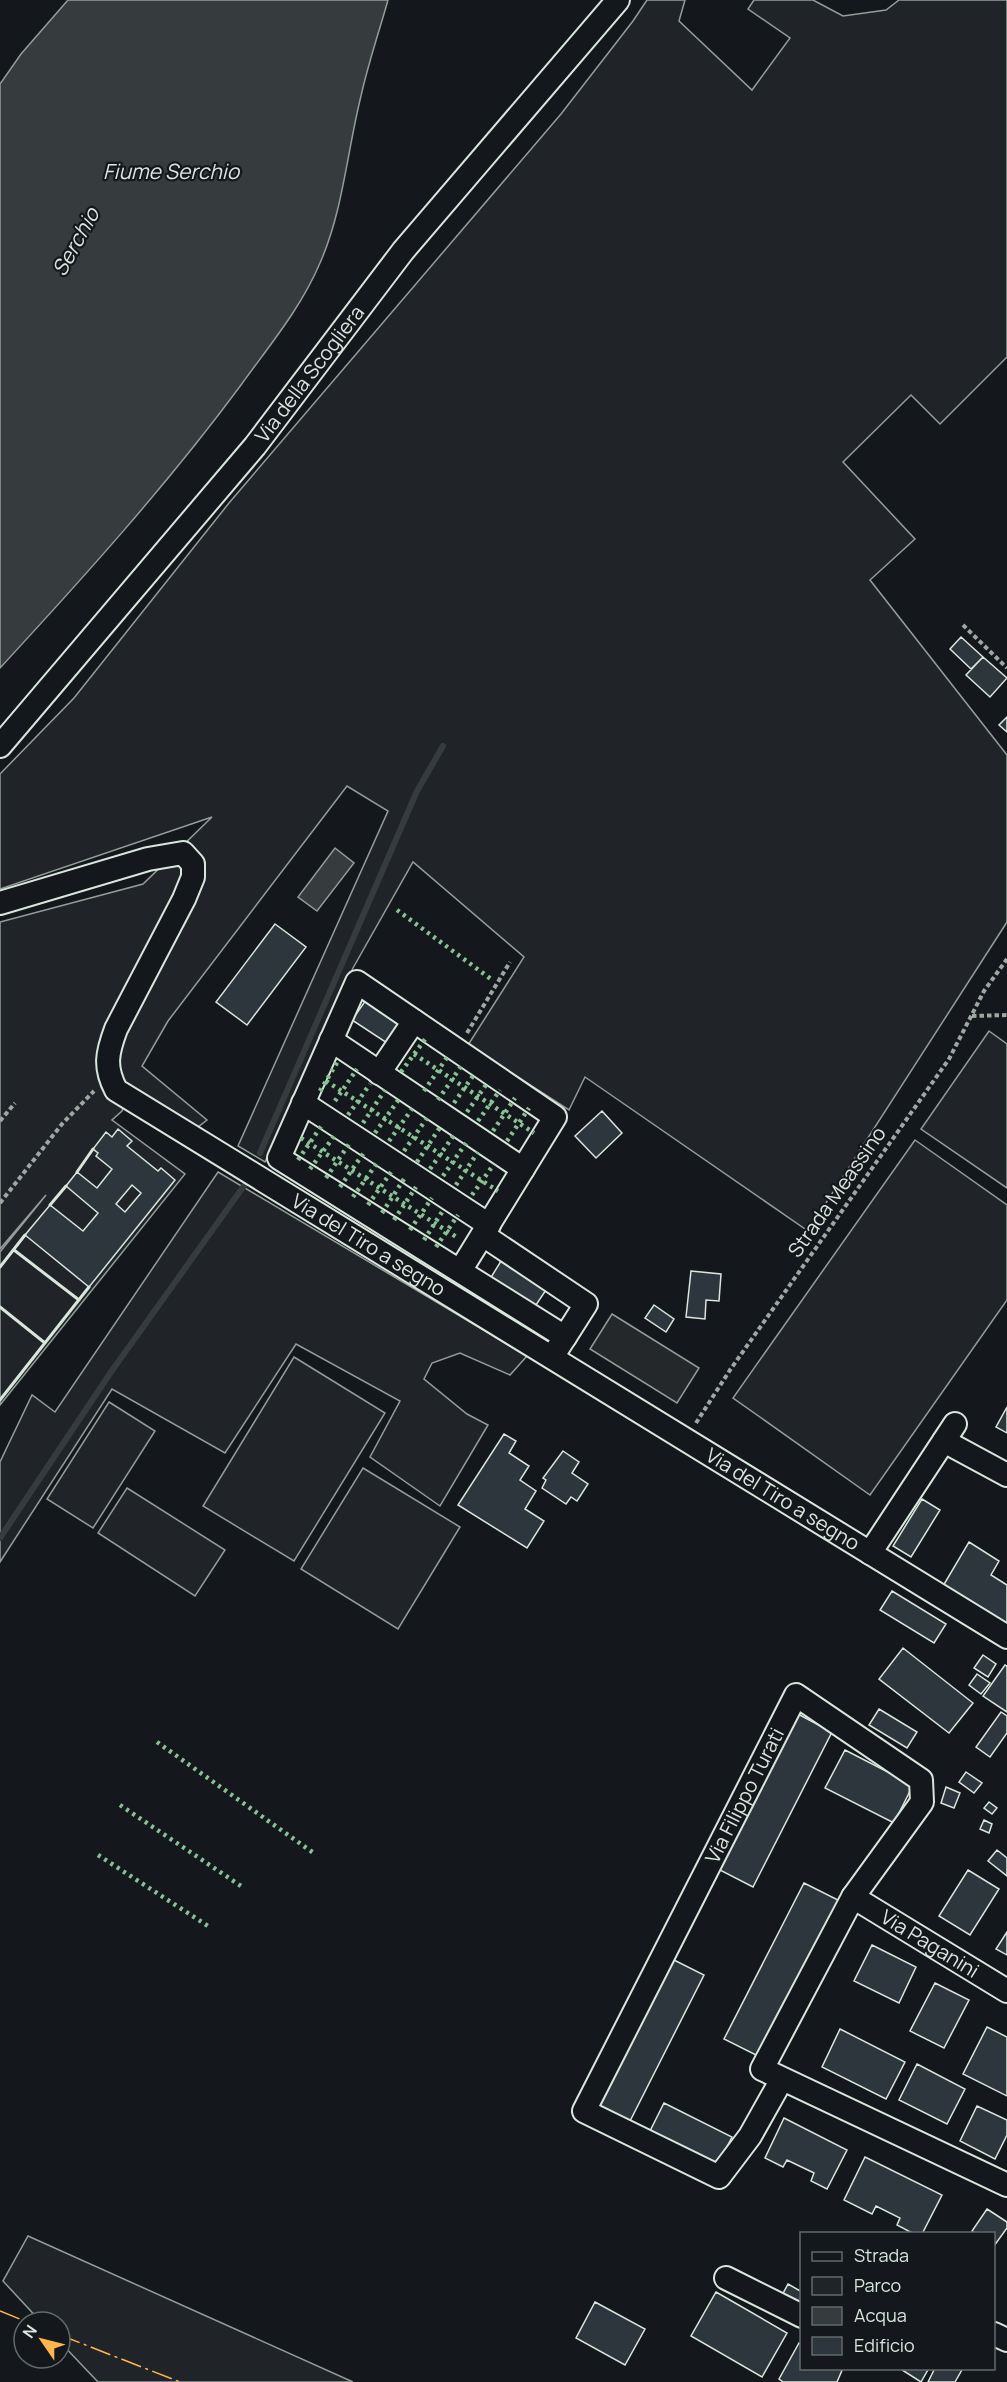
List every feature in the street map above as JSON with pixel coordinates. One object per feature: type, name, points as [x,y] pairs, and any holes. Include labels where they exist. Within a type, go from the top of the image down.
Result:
[{"type":"street","name":"Via della Scogliera","points":[[0,746],[255,446],[403,251],[618,0]]},
{"type":"street","points":[[0,903],[165,855],[183,853],[193,864],[193,877],[184,899],[116,1029],[109,1050],[112,1083]]},
{"type":"street","points":[[460,1271],[555,1117],[357,982],[279,1158],[565,1337]]},
{"type":"street","points":[[379,1073],[414,1021]]},
{"type":"street","points":[[331,1040],[523,1169]]},
{"type":"street","name":"Via del Tiro a segno","points":[[112,1083],[1007,1637]]},
{"type":"street","points":[[303,1103],[486,1230],[586,1304],[552,1357]]},
{"type":"street","points":[[870,1553],[950,1432],[1007,1475]]},
{"type":"street","name":"Via Filippo Turati","points":[[782,2079],[750,2136],[719,2177],[584,2111],[796,1695],[921,1780],[922,1802],[854,1897],[762,2069],[1007,2185]]},
{"type":"street","name":"Via Paganini","points":[[854,1897],[1007,1991]]},
{"type":"street","points":[[726,2277],[800,2315]]},
{"type":"path","points":[[963,625],[1007,668]]},
{"type":"path","name":"Strada Meassino","points":[[686,1438],[736,1360],[949,1059],[984,991],[1007,959]]},
{"type":"path","points":[[456,1049],[510,962]]},
{"type":"path","points":[[971,1017],[1007,1015]]},
{"type":"path","points":[[0,1203],[62,1124],[112,1083]]},
{"type":"path","points":[[0,1121],[15,1103]]},
{"type":"green space","points":[[647,0],[685,0],[679,21],[752,90],[790,38],[748,9],[754,0],[813,0],[843,16],[886,10],[899,0],[1007,0],[1007,357],[940,424],[911,395],[843,462],[915,539],[870,580],[1007,755],[1007,922],[808,1231],[585,1077],[569,1110],[468,1045],[524,957],[413,862],[353,968],[265,1162],[238,1146],[388,811],[347,786],[168,1021],[142,1066],[207,1120],[194,1130],[131,1089],[122,1111],[112,1120],[185,1174],[0,1405],[0,1252],[46,1195],[0,1249],[0,922],[143,884],[212,817],[0,889],[0,774],[74,698],[229,503],[561,114]]},
{"type":"green space","points":[[989,1031],[1007,1044],[1007,1188],[921,1129]]},
{"type":"green space","points":[[915,1140],[1007,1205],[1007,1300],[870,1495],[733,1398]]},
{"type":"green space","points":[[218,1172],[527,1356],[510,1375],[460,1353],[432,1363],[424,1379],[467,1414],[488,1425],[440,1506],[370,1457],[400,1401],[296,1344],[225,1453],[112,1389],[0,1562],[0,1462],[32,1395],[55,1412]]},
{"type":"green space","points":[[294,1357],[385,1413],[294,1561],[203,1506]]},
{"type":"green space","points":[[109,1402],[155,1431],[93,1528],[47,1499]]},
{"type":"green space","points":[[363,1468],[460,1527],[398,1629],[301,1569]]},
{"type":"green space","points":[[127,1488],[225,1550],[195,1596],[98,1533]]},
{"type":"green space","points":[[28,2236],[353,2382],[98,2382],[72,2355],[72,2310],[30,2310],[3,2281]]},
{"type":"shaded area","points":[[612,1314],[699,1368],[677,1403],[590,1349]]},
{"type":"water","name":"Fiume Serchio","points":[[68,0],[388,0],[356,117],[334,223],[320,263],[304,296],[184,459],[94,565],[0,668],[0,84],[21,54]]},
{"type":"water","points":[[335,848],[354,863],[317,911],[298,897]]},
{"type":"building","points":[[961,637],[983,657],[971,669],[950,649]]},
{"type":"building","points":[[983,657],[1007,678],[990,697],[966,675]]},
{"type":"building","points":[[1007,717],[1007,732],[999,725]]},
{"type":"building","points":[[275,924],[306,947],[247,1025],[216,1002]]},
{"type":"building","points":[[366,1000],[403,1025],[390,1045],[352,1020]]},
{"type":"building","points":[[602,1111],[622,1133],[596,1158],[575,1136]]},
{"type":"building","points":[[118,1129],[132,1141],[127,1146],[158,1171],[161,1168],[175,1180],[89,1287],[25,1235],[50,1205],[83,1231],[98,1213],[66,1186],[77,1172],[97,1188],[112,1169],[96,1156],[98,1153],[93,1149],[106,1132],[112,1137]],"holes":[[[132,1185],[141,1193],[125,1212],[116,1204]]]},
{"type":"building","points":[[501,1261],[546,1290],[534,1308],[490,1279]]},
{"type":"building","points":[[691,1271],[721,1274],[719,1301],[706,1300],[705,1319],[686,1317]]},
{"type":"building","points":[[654,1305],[674,1319],[666,1332],[645,1318]]},
{"type":"building","points":[[1007,1407],[1007,1433],[996,1427]]},
{"type":"building","points":[[504,1434],[516,1441],[509,1453],[529,1466],[520,1480],[536,1491],[525,1509],[544,1521],[527,1548],[458,1505]]},
{"type":"building","points":[[563,1451],[579,1462],[572,1473],[588,1484],[577,1501],[571,1497],[566,1504],[542,1488],[546,1480],[543,1478]]},
{"type":"building","points":[[922,1499],[940,1510],[911,1557],[893,1546]]},
{"type":"building","points":[[969,1542],[999,1561],[991,1575],[1007,1585],[1007,1625],[943,1586]]},
{"type":"building","points":[[892,1591],[946,1624],[934,1643],[880,1610]]},
{"type":"building","points":[[903,1648],[973,1703],[949,1733],[879,1679]]},
{"type":"building","points":[[983,1655],[996,1664],[988,1677],[974,1668]]},
{"type":"building","points":[[1005,1665],[1007,1666],[1007,1712],[983,1696]]},
{"type":"building","points":[[977,1674],[990,1683],[981,1694],[969,1685]]},
{"type":"building","points":[[879,1709],[917,1732],[907,1748],[869,1725]]},
{"type":"building","points":[[1001,1712],[1007,1716],[1007,1733],[990,1757],[976,1747]]},
{"type":"building","points":[[796,1713],[832,1732],[753,1887],[716,1868]]},
{"type":"building","points":[[845,1750],[913,1785],[894,1823],[825,1788]]},
{"type":"building","points":[[966,1772],[982,1783],[974,1793],[959,1782]]},
{"type":"building","points":[[946,1787],[960,1793],[954,1808],[941,1803]]},
{"type":"building","points":[[989,1802],[997,1808],[992,1814],[984,1808]]},
{"type":"building","points":[[984,1820],[992,1824],[989,1833],[980,1829]]},
{"type":"building","points":[[997,1850],[1007,1858],[1007,1876],[988,1861]]},
{"type":"building","points":[[968,1870],[999,1889],[970,1935],[939,1916]]},
{"type":"building","points":[[804,1883],[842,1902],[762,2058],[724,2039]]},
{"type":"building","points":[[1007,1932],[1007,1955],[996,1949]]},
{"type":"building","points":[[872,1945],[916,1967],[899,2003],[854,1981]]},
{"type":"building","points":[[670,1958],[704,1975],[627,2127],[593,2110]]},
{"type":"building","points":[[935,1983],[969,2000],[944,2048],[910,2031]]},
{"type":"building","points":[[987,2027],[1007,2037],[1007,2096],[963,2074]]},
{"type":"building","points":[[840,2029],[905,2062],[886,2099],[822,2067]]},
{"type":"building","points":[[917,2064],[965,2089],[947,2124],[899,2100]]},
{"type":"building","points":[[664,2103],[732,2137],[714,2172],[646,2139]]},
{"type":"building","points":[[977,2106],[1007,2120],[1007,2135],[995,2159],[960,2141]]},
{"type":"building","points":[[784,2118],[847,2150],[827,2189],[811,2181],[814,2173],[787,2160],[783,2167],[765,2158]]},
{"type":"building","points":[[865,2157],[942,2195],[923,2232],[910,2232],[897,2225],[900,2218],[876,2206],[872,2214],[844,2200]]},
{"type":"building","points":[[987,2209],[1007,2222],[1007,2228],[995,2245],[995,2232],[972,2231]]},
{"type":"building","points":[[788,2284],[800,2291],[800,2311],[780,2299]]},
{"type":"building","points":[[716,2292],[787,2333],[762,2377],[691,2336]]},
{"type":"building","points":[[595,2302],[645,2329],[625,2365],[576,2338]]},
{"type":"building","points":[[799,2343],[800,2370],[842,2370],[837,2382],[783,2382],[779,2379]]},
{"type":"building","points":[[902,2370],[928,2370],[921,2382]]},
{"type":"building","points":[[934,2370],[962,2370],[955,2382],[928,2382]]},
{"type":"waterway","points":[[260,1153],[417,791],[443,746]]},
{"type":"waterway","points":[[0,1538],[111,1372],[246,1183]]},
{"type":"hedge","points":[[397,910],[491,979]]},
{"type":"hedge","points":[[401,1072],[426,1038]]},
{"type":"hedge","points":[[414,1054],[534,1133]]},
{"type":"hedge","points":[[424,1091],[448,1056]]},
{"type":"hedge","points":[[320,1091],[338,1061]]},
{"type":"hedge","points":[[438,1100],[462,1065]]},
{"type":"hedge","points":[[335,1101],[357,1069]]},
{"type":"hedge","points":[[454,1103],[475,1073]]},
{"type":"hedge","points":[[326,1081],[498,1191]]},
{"type":"hedge","points":[[467,1112],[488,1082]]},
{"type":"hedge","points":[[348,1115],[370,1084]]},
{"type":"hedge","points":[[363,1123],[385,1090]]},
{"type":"hedge","points":[[478,1121],[500,1090]]},
{"type":"hedge","points":[[493,1131],[515,1098]]},
{"type":"hedge","points":[[375,1133],[399,1099]]},
{"type":"hedge","points":[[507,1141],[529,1108]]},
{"type":"hedge","points":[[389,1141],[412,1109]]},
{"type":"hedge","points":[[404,1151],[427,1118]]},
{"type":"hedge","points":[[298,1160],[322,1125]]},
{"type":"hedge","points":[[417,1162],[441,1126]]},
{"type":"hedge","points":[[310,1169],[335,1135]]},
{"type":"hedge","points":[[430,1169],[454,1135]]},
{"type":"hedge","points":[[301,1138],[458,1238]]},
{"type":"hedge","points":[[443,1176],[466,1143]]},
{"type":"hedge","points":[[326,1178],[349,1144]]},
{"type":"hedge","points":[[340,1187],[365,1151]]},
{"type":"hedge","points":[[456,1185],[478,1152]]},
{"type":"hedge","points":[[353,1197],[377,1163]]},
{"type":"hedge","points":[[472,1195],[494,1164]]},
{"type":"hedge","points":[[368,1205],[391,1172]]},
{"type":"hedge","points":[[382,1213],[404,1179]]},
{"type":"hedge","points":[[394,1220],[416,1187]]},
{"type":"hedge","points":[[410,1230],[432,1198]]},
{"type":"hedge","points":[[424,1240],[444,1209]]},
{"type":"hedge","points":[[436,1247],[458,1215]]},
{"type":"hedge","points":[[157,1742],[315,1854]]},
{"type":"hedge","points":[[120,1805],[241,1886]]},
{"type":"hedge","points":[[98,1855],[208,1926]]},
{"type":"wall","points":[[77,1172],[93,1149]]},
{"type":"wall","points":[[50,1205],[66,1186]]},
{"type":"wall","points":[[0,1267],[25,1235]]},
{"type":"wall","points":[[14,1250],[79,1300]]},
{"type":"wall","points":[[0,1400],[89,1287]]},
{"type":"wall","points":[[0,1307],[45,1343]]},
{"type":"power","points":[[0,2311],[12,2316]]},
{"type":"power","points":[[72,2340],[180,2382]]},
{"type":"water label","name":"Serchio","points":[[76,242]]}]
